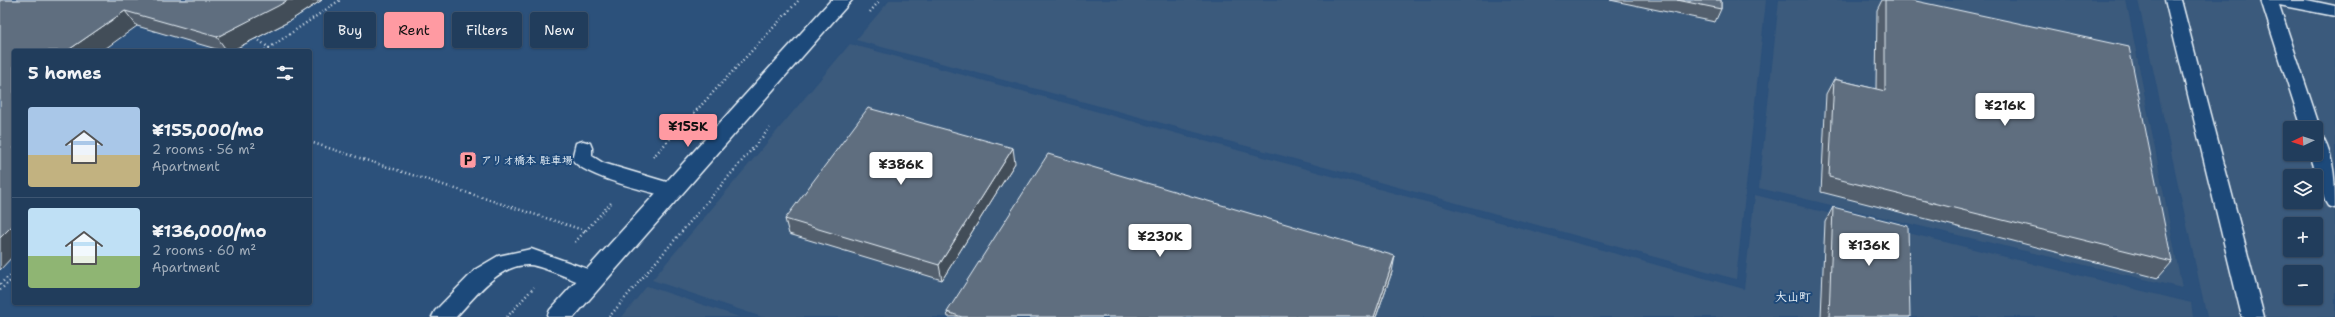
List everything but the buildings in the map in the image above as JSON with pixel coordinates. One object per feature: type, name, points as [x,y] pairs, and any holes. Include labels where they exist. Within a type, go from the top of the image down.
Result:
[{"type":"street","points":[[559,317],[842,0]]},
{"type":"lane","points":[[2173,0],[2253,317]]},
{"type":"lane","points":[[2269,0],[2309,121]]},
{"type":"lane","points":[[2281,0],[2335,11]]},
{"type":"lane","points":[[583,148],[582,160],[596,168],[673,191]]},
{"type":"lane","points":[[2322,161],[2335,201]]},
{"type":"lane","points":[[443,317],[483,275],[505,262],[531,257],[592,279]]},
{"type":"path","points":[[256,38],[269,48],[340,0]]},
{"type":"path","points":[[864,18],[880,0]]},
{"type":"path","points":[[609,317],[772,126]]},
{"type":"path","points":[[312,143],[586,231]]},
{"type":"path","points":[[0,284],[12,274]]},
{"type":"path","points":[[0,290],[12,280]]},
{"type":"shaded area","points":[[890,0],[1766,0],[1736,279],[856,40]]},
{"type":"shaded area","points":[[1779,0],[2126,0],[2182,288],[1759,188]]},
{"type":"shaded area","points":[[2138,0],[2335,0],[2335,317],[2207,317]]},
{"type":"shaded area","points":[[850,44],[1744,289],[1755,195],[2191,303],[2193,317],[762,317],[652,280]]},
{"type":"shaded area","points":[[647,286],[739,317],[622,317]]},
{"type":"place","name":"アリオ橋本 駐車場","points":[[468,160]]},
{"type":"district","name":"大山町","points":[[1793,297]]}]
